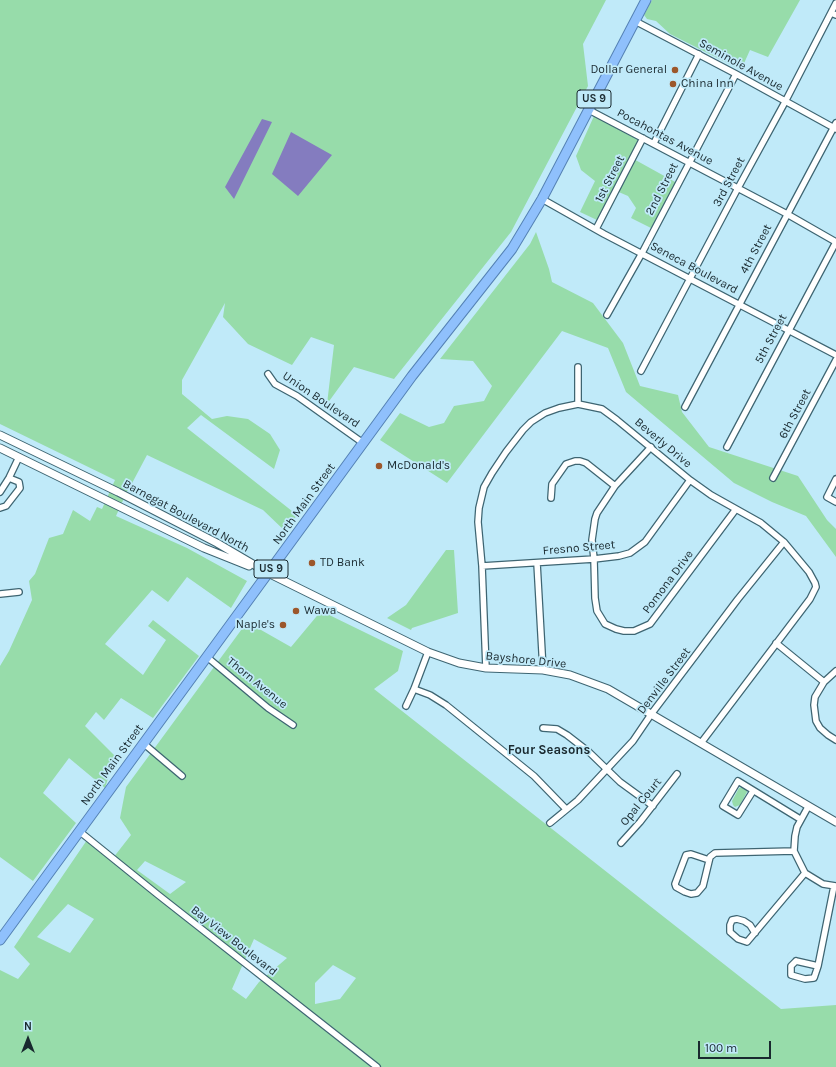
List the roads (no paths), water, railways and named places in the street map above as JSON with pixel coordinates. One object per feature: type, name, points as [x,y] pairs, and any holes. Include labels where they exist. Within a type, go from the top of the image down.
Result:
[{"type":"highway","name":"US 9","points":[[542,199],[646,0]]},
{"type":"highway","name":"North Main Street","points":[[0,940],[412,376],[508,254],[542,199]]},
{"type":"street","name":"3rd Street","points":[[641,371],[738,188],[833,14],[836,3]]},
{"type":"street","name":"Seminole Avenue","points":[[635,21],[699,54],[785,102],[835,127]]},
{"type":"street","points":[[654,143],[699,54]]},
{"type":"street","name":"2nd Street","points":[[607,314],[642,253],[736,74]]},
{"type":"street","name":"Pocahontas Avenue","points":[[589,110],[787,214],[836,242]]},
{"type":"street","name":"4th Street","points":[[685,407],[787,214],[835,127]]},
{"type":"street","name":"1st Street","points":[[596,229],[643,138]]},
{"type":"street","name":"Seneca Boulevard","points":[[542,199],[836,355]]},
{"type":"street","name":"5th Street","points":[[727,447],[836,242]]},
{"type":"street","name":"6th Street","points":[[773,478],[836,360]]},
{"type":"street","points":[[578,367],[578,404]]},
{"type":"street","name":"Union Boulevard","points":[[268,374],[274,384],[297,396],[363,443]]},
{"type":"street","name":"Beverly Drive","points":[[486,668],[482,566],[478,522],[479,508],[484,487],[492,472],[523,430],[531,422],[545,413],[578,404],[602,409],[690,480],[711,495],[761,523],[784,542],[814,579],[816,587],[810,599],[701,743]]},
{"type":"street","name":"Barnegat Boulevard North","points":[[0,435],[217,543],[268,573]]},
{"type":"street","name":"Barnegat Boulevard North","points":[[0,448],[204,548],[268,573]]},
{"type":"street","name":"Pomona Drive","points":[[651,448],[615,486],[597,513],[595,519],[592,540],[595,598],[599,616],[605,624],[620,631],[629,632],[638,630],[650,624],[736,509]]},
{"type":"street","points":[[0,492],[9,478],[19,457]]},
{"type":"street","points":[[551,498],[552,484],[566,464],[575,461],[580,461],[586,464],[615,486]]},
{"type":"street","points":[[0,508],[6,506],[20,488],[19,482],[9,478]]},
{"type":"street","points":[[836,479],[827,497],[836,502]]},
{"type":"street","name":"Fresno Street","points":[[482,566],[619,556],[638,548],[645,542],[690,480]]},
{"type":"street","name":"Denville Street","points":[[550,823],[578,800],[633,741],[652,713],[738,599],[784,542]]},
{"type":"street","points":[[537,562],[543,670]]},
{"type":"street","name":"Bayshore Drive","points":[[268,573],[428,652],[459,663],[486,668],[543,670],[570,675],[597,684],[623,696],[808,807],[836,822]]},
{"type":"street","points":[[0,594],[19,592]]},
{"type":"street","points":[[776,643],[824,682]]},
{"type":"street","points":[[406,706],[428,652]]},
{"type":"street","name":"Thorn Avenue","points":[[207,657],[268,708],[293,725]]},
{"type":"street","points":[[836,671],[824,682],[815,697],[814,705],[816,721],[824,732],[836,740]]},
{"type":"street","points":[[414,689],[430,695],[446,705],[534,776],[566,809]]},
{"type":"street","points":[[544,728],[557,729],[567,735],[589,752],[639,797],[653,806]]},
{"type":"street","points":[[143,743],[182,776]]},
{"type":"street","name":"Opal Court","points":[[621,842],[637,826],[677,774]]},
{"type":"street","points":[[753,791],[738,815],[723,806],[738,781],[800,819]]},
{"type":"street","points":[[808,807],[800,819],[795,836],[794,851],[805,873],[824,884],[835,886],[818,966],[814,978],[805,979],[792,975],[791,966],[796,960],[818,966]]},
{"type":"street","name":"Bay View Boulevard","points":[[80,831],[157,894],[376,1067]]},
{"type":"street","points":[[709,860],[691,854],[686,855],[676,880],[676,887],[691,894],[697,893],[703,886],[710,857],[715,854],[794,851]]},
{"type":"street","points":[[755,933],[750,925],[744,920],[732,920],[730,932],[738,939],[747,942],[755,933],[805,873]]},
{"type":"place","name":"Dollar General","points":[[675,70]]},
{"type":"place","name":"China Inn","points":[[673,84]]},
{"type":"place","name":"McDonald's","points":[[379,466]]},
{"type":"place","name":"TD Bank","points":[[312,563]]},
{"type":"place","name":"Wawa","points":[[296,611]]},
{"type":"place","name":"Naple's","points":[[283,625]]},
{"type":"district","name":"Four Seasons","points":[[549,750]]}]
